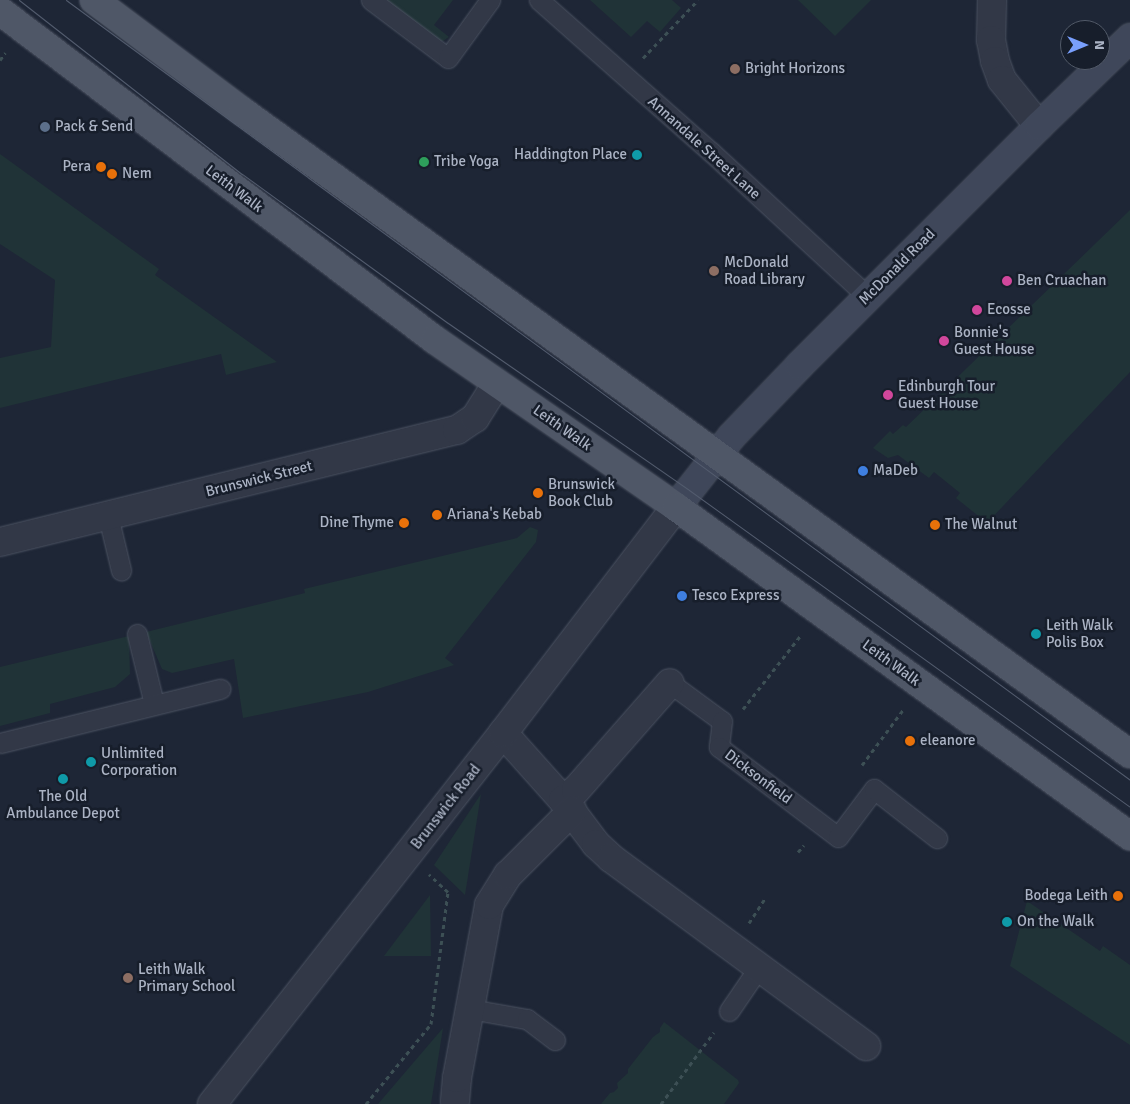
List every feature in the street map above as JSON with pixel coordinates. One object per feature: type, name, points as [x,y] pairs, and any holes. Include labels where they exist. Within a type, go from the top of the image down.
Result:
[{"type":"main road","points":[[94,0],[258,122],[1130,754]]},
{"type":"main road","name":"Leith Walk","points":[[0,11],[232,188],[497,383],[676,507],[1130,836]]},
{"type":"street","points":[[992,0],[991,40],[995,61],[1002,80],[1039,126]]},
{"type":"street","name":"McDonald Road","points":[[676,507],[717,454],[868,297],[1130,38]]},
{"type":"street","name":"Brunswick Street","points":[[0,542],[457,430],[475,418],[497,383]]},
{"type":"street","name":"Brunswick Road","points":[[212,1104],[409,855],[676,507]]},
{"type":"street","points":[[456,1102],[485,918],[494,894],[508,875],[568,806],[576,790],[670,683]]},
{"type":"street","points":[[503,733],[568,806],[596,844],[615,862],[866,1046]]},
{"type":"lane","points":[[371,0],[448,58],[490,0]]},
{"type":"lane","name":"Annandale Street Lane","points":[[539,0],[868,297]]},
{"type":"lane","points":[[108,516],[121,570]]},
{"type":"lane","points":[[137,634],[154,704]]},
{"type":"lane","points":[[670,683],[722,721]]},
{"type":"lane","points":[[0,743],[220,688]]},
{"type":"lane","name":"Dicksonfield","points":[[722,721],[719,747],[838,837],[874,789],[937,838]]},
{"type":"lane","points":[[729,1011],[759,967]]},
{"type":"lane","points":[[470,1009],[527,1019],[555,1040]]},
{"type":"path","points":[[626,77],[698,0]]},
{"type":"path","points":[[722,721],[738,715],[818,611]]},
{"type":"path","points":[[366,1104],[430,1024],[448,892],[409,855]]},
{"type":"path","points":[[661,1104],[729,1011]]},
{"type":"green space","points":[[383,0],[453,0],[434,25],[449,37],[439,41]]},
{"type":"green space","points":[[590,0],[672,0],[681,8],[660,32],[647,21],[631,37]]},
{"type":"green space","points":[[798,0],[871,0],[835,36]]},
{"type":"green space","points":[[0,154],[159,269],[155,275],[277,362],[226,375],[221,354],[0,408],[0,358],[51,347],[55,280],[0,244]]},
{"type":"green space","points":[[1130,210],[1130,372],[987,523],[956,498],[960,493],[934,472],[929,478],[898,455],[888,458],[873,448],[890,431],[893,434],[903,425],[906,427]]},
{"type":"green space","points":[[530,527],[538,530],[536,542],[445,658],[454,665],[368,692],[243,718],[234,659],[172,673],[162,669],[146,632],[305,593],[304,589],[517,538]]},
{"type":"green space","points":[[129,636],[130,674],[115,687],[50,704],[50,713],[0,726],[0,667]]},
{"type":"green space","points":[[481,794],[465,895],[434,865]]},
{"type":"green space","points":[[430,895],[431,956],[384,956]]},
{"type":"green space","points":[[1027,901],[1100,951],[1103,946],[1130,965],[1130,1045],[1010,966]]},
{"type":"green space","points":[[664,1022],[738,1080],[739,1083],[724,1104],[601,1104],[610,1093],[618,1088],[617,1083],[628,1073],[628,1069],[653,1037],[660,1032]]},
{"type":"green space","points":[[443,1028],[431,1104],[378,1104]]},
{"type":"tram line","points":[[19,0],[242,174],[448,323],[689,490],[1130,807]]},
{"type":"tram line","points":[[66,0],[1130,780]]},
{"type":"place","name":"Bright Horizons","points":[[735,69]]},
{"type":"place","name":"Pack & Send","points":[[45,127]]},
{"type":"place","name":"Haddington Place","points":[[637,155]]},
{"type":"place","name":"Tribe Yoga","points":[[424,162]]},
{"type":"place","name":"Pera","points":[[101,167]]},
{"type":"place","name":"Nem","points":[[112,174]]},
{"type":"place","name":"McDonald Road Library","points":[[714,271]]},
{"type":"place","name":"Ben Cruachan","points":[[1007,281]]},
{"type":"place","name":"Ecosse","points":[[977,310]]},
{"type":"place","name":"Bonnie's Guest House","points":[[944,341]]},
{"type":"place","name":"Edinburgh Tour Guest House","points":[[888,395]]},
{"type":"place","name":"MaDeb","points":[[863,471]]},
{"type":"place","name":"Brunswick Book Club","points":[[538,493]]},
{"type":"place","name":"Ariana's Kebab","points":[[437,515]]},
{"type":"place","name":"Dine Thyme","points":[[404,523]]},
{"type":"place","name":"The Walnut","points":[[935,525]]},
{"type":"place","name":"Tesco Express","points":[[682,596]]},
{"type":"place","name":"Leith Walk Polis Box","points":[[1036,634]]},
{"type":"place","name":"eleanore","points":[[910,741]]},
{"type":"place","name":"Unlimited Corporation","points":[[91,762]]},
{"type":"place","name":"The Old Ambulance Depot","points":[[63,779]]},
{"type":"place","name":"Bodega Leith","points":[[1118,896]]},
{"type":"place","name":"On the Walk","points":[[1007,922]]},
{"type":"place","name":"Leith Walk Primary School","points":[[128,978]]}]
